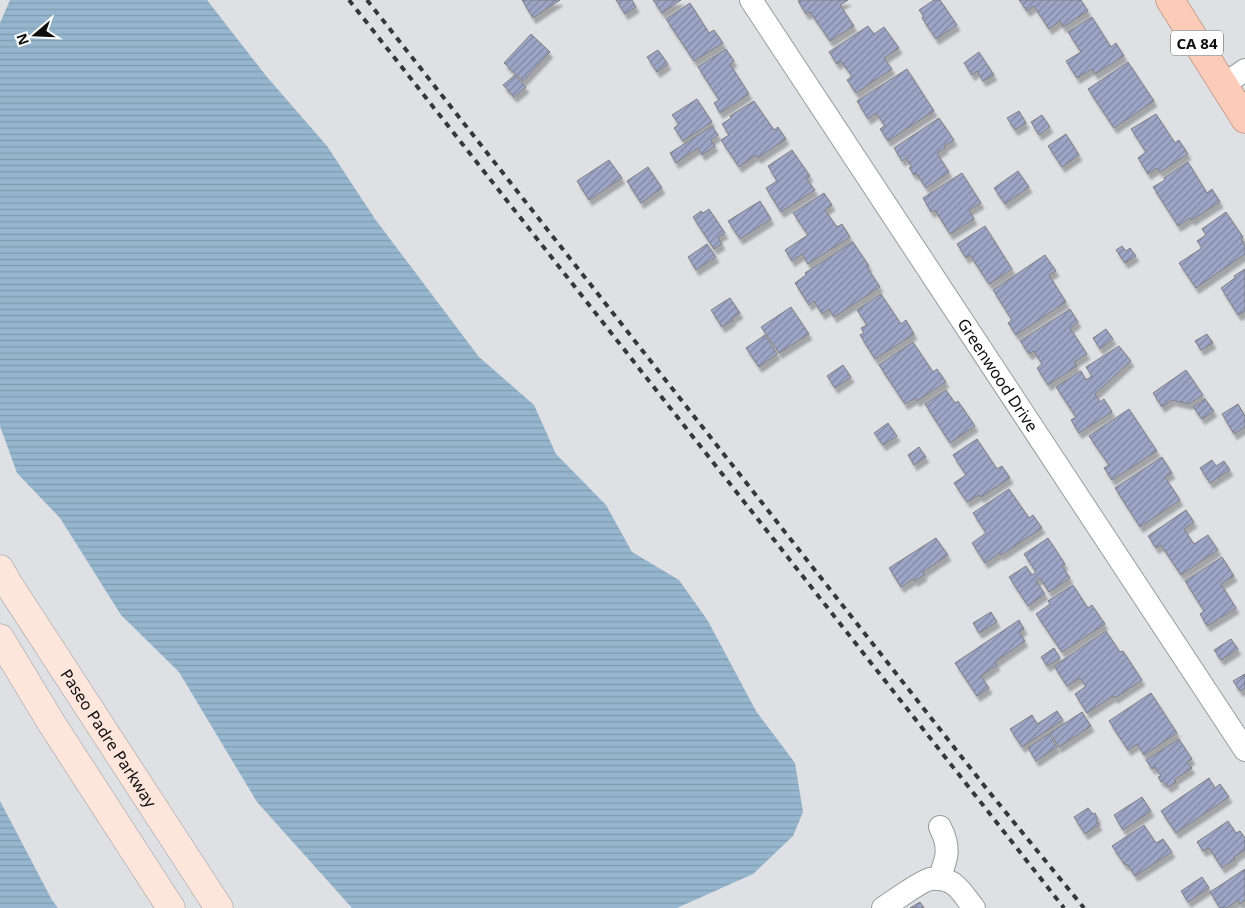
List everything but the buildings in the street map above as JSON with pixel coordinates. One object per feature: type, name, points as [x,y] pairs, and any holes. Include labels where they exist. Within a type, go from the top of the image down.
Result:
[{"type":"main road","name":"CA 84","points":[[1170,0],[1234,78],[1245,119]]},
{"type":"main road","name":"Paseo Padre Parkway","points":[[0,569],[14,594],[219,908]]},
{"type":"main road","points":[[0,638],[52,724],[171,908]]},
{"type":"street","name":"Greenwood Drive","points":[[751,0],[1245,750]]},
{"type":"street","points":[[939,879],[948,849],[940,827]]},
{"type":"street","points":[[883,908],[921,883],[939,879],[948,881],[956,886],[974,908]]},
{"type":"water","points":[[10,0],[207,0],[267,77],[327,146],[375,219],[479,357],[534,405],[556,454],[606,505],[632,552],[679,580],[708,621],[756,711],[795,763],[803,812],[793,836],[753,874],[677,908],[352,908],[257,802],[179,672],[121,615],[60,518],[17,473],[0,426],[0,23]]},
{"type":"water","points":[[0,801],[52,900],[58,908],[0,908]]},
{"type":"railway","points":[[349,0],[1064,908]]},
{"type":"railway","points":[[367,0],[990,793],[1084,908]]}]
